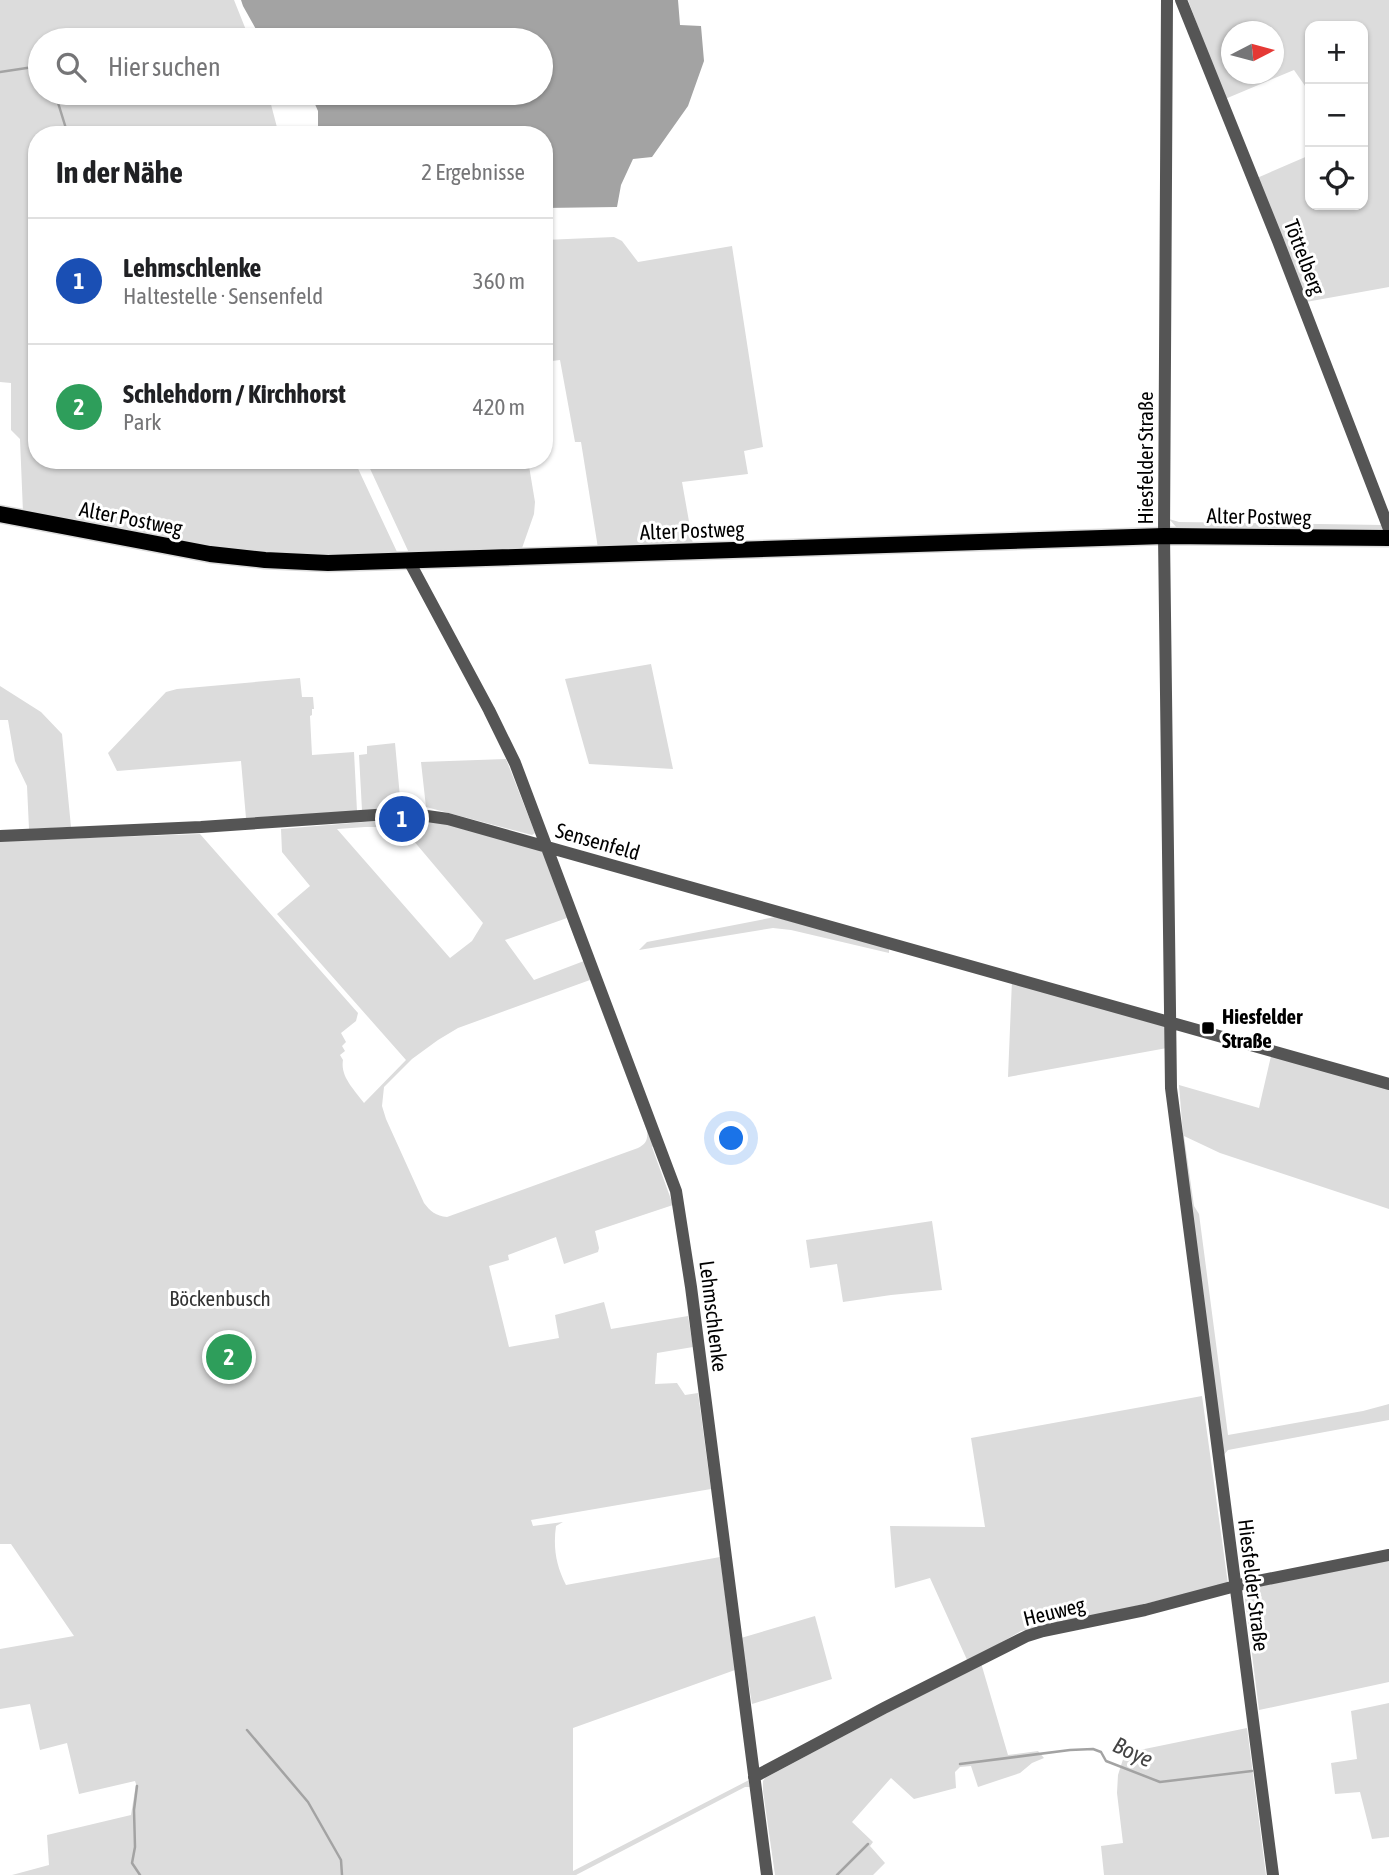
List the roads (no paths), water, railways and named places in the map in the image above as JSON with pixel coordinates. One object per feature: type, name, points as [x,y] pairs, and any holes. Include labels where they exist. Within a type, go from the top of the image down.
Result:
[{"type":"main road","name":"Alter Postweg","points":[[0,514],[168,547],[251,559],[328,562],[1164,536],[1389,538]]},
{"type":"street","name":"Hiesfelder Straße","points":[[1167,0],[1164,536],[1171,1088],[1273,1875]]},
{"type":"street","name":"Töttelberg","points":[[1181,0],[1389,529]]},
{"type":"street","name":"Lehmschlenke","points":[[409,561],[510,752],[676,1191],[767,1875]]},
{"type":"street","name":"Sensenfeld","points":[[0,836],[163,830],[400,814],[448,819],[1389,1084]]},
{"type":"street","name":"Heuweg","points":[[754,1777],[1027,1636],[1243,1584],[1389,1555]]},
{"type":"waterway","points":[[0,72],[28,68]]},
{"type":"waterway","points":[[59,105],[65,126]]},
{"type":"waterway","points":[[247,1730],[308,1802],[341,1860],[342,1875]]},
{"type":"waterway","name":"Boye","points":[[960,1764],[1093,1749],[1101,1752],[1106,1761],[1160,1782],[1252,1771]]},
{"type":"waterway","points":[[137,1786],[132,1863],[140,1875]]},
{"type":"waterway","name":"Boye","points":[[837,1875],[868,1844]]},
{"type":"place","name":"Lehmschlenke","points":[[402,819]]},
{"type":"place","name":"Hiesfelder Straße","points":[[1208,1028]]},
{"type":"place","name":"Schlehdorn / Kirchhorst","points":[[229,1357]]},
{"type":"park label","name":"Böckenbusch","points":[[220,1298]]}]
